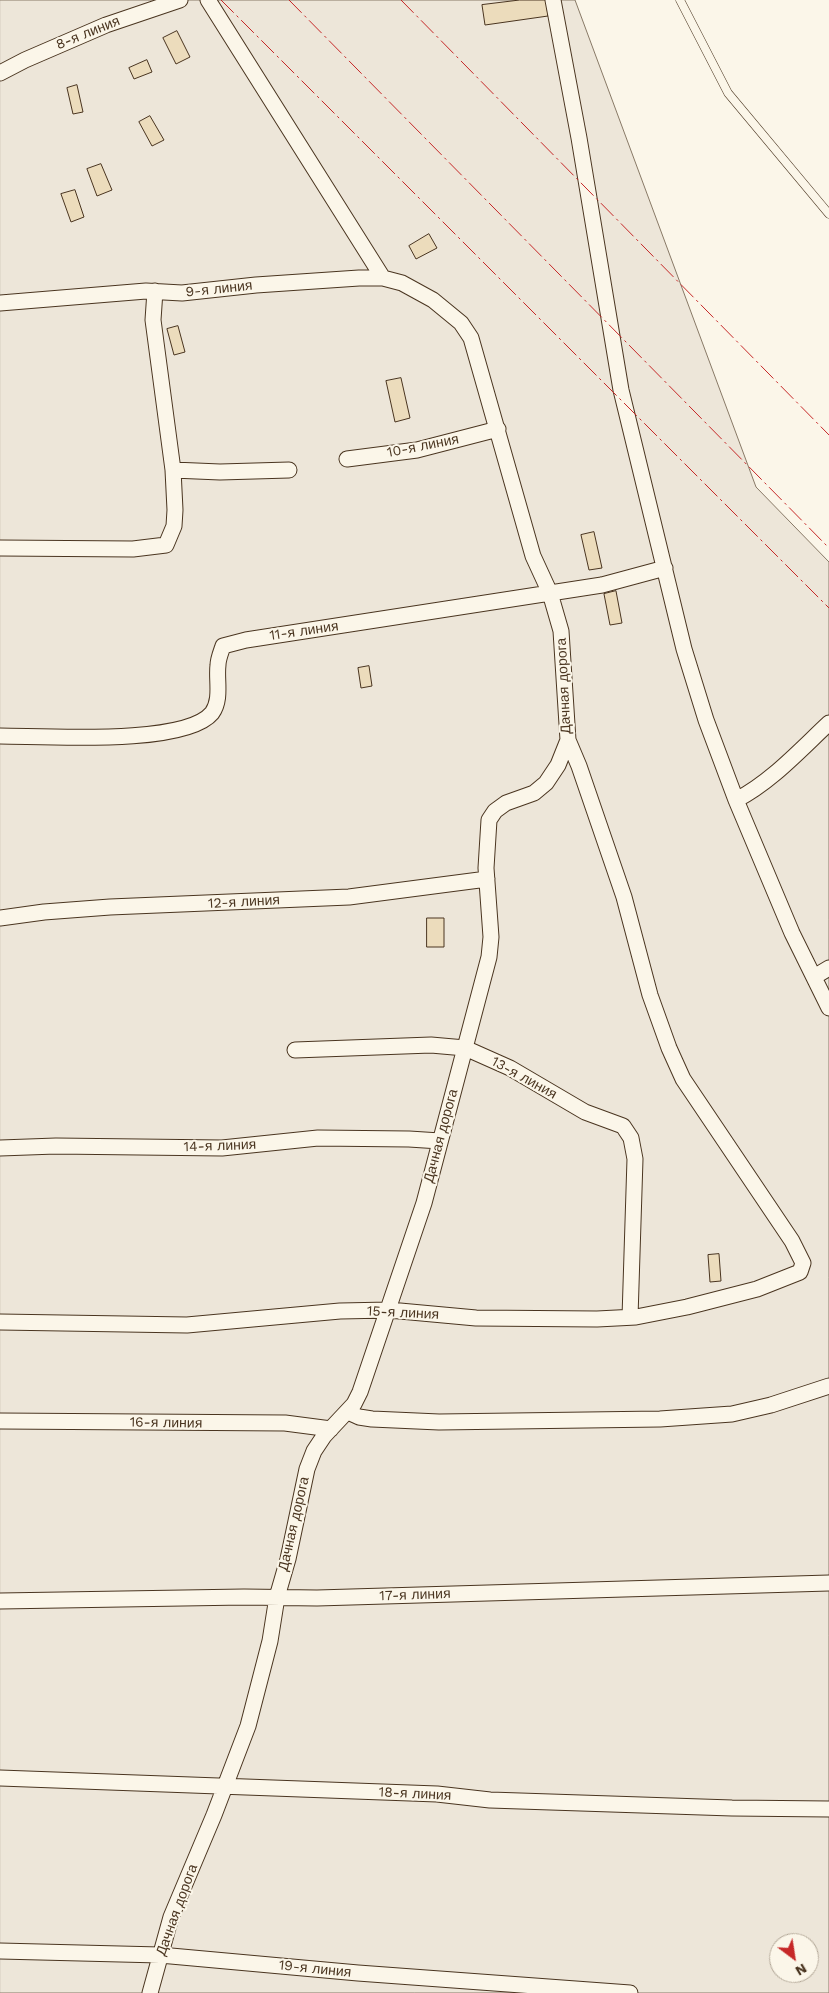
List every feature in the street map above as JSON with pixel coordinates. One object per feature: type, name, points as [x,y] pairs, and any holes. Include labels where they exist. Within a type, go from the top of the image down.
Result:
[{"type":"street","name":"8-я линия","points":[[0,73],[25,60],[106,25],[180,0]]},
{"type":"street","points":[[208,0],[383,278]]},
{"type":"street","points":[[553,0],[579,138],[621,390],[684,649],[706,720],[736,800],[792,933],[829,1008]]},
{"type":"street","name":"9-я линия","points":[[0,303],[155,291],[182,293],[265,284],[383,278],[402,283],[433,300]]},
{"type":"street","points":[[0,548],[133,549],[166,545],[174,526],[175,510],[173,470],[153,320],[155,291]]},
{"type":"street","name":"Дачная дорога","points":[[150,1993],[171,1917],[248,1726],[270,1641],[276,1597],[288,1559],[307,1469],[314,1450],[354,1404],[363,1384],[424,1202],[488,957],[491,937],[487,879],[488,820],[506,802],[534,793],[546,783],[558,765],[568,740],[561,631],[550,593],[533,556],[472,338],[461,323],[433,300]]},
{"type":"street","name":"10-я линия","points":[[346,459],[417,450],[498,429]]},
{"type":"street","points":[[173,470],[220,472],[289,470]]},
{"type":"street","name":"11-я линия","points":[[0,736],[127,736],[170,732],[188,727],[207,717],[212,712],[217,701],[218,664],[223,646],[246,640],[602,585],[665,568]]},
{"type":"street","points":[[736,800],[751,792],[768,779],[829,723]]},
{"type":"street","name":"15-я линия","points":[[0,1322],[187,1325],[340,1311],[389,1310],[476,1318],[598,1319],[630,1317],[687,1307],[757,1289],[800,1272],[803,1263],[792,1240],[683,1079],[668,1048],[650,995],[624,897],[580,766],[568,740]]},
{"type":"street","name":"12-я линия","points":[[0,918],[44,912],[110,907],[349,897],[487,879]]},
{"type":"street","points":[[814,977],[829,968]]},
{"type":"street","name":"13-я линия","points":[[295,1050],[431,1045],[465,1048],[510,1068],[585,1112],[623,1126],[631,1138],[635,1159],[630,1317]]},
{"type":"street","name":"14-я линия","points":[[0,1148],[56,1146],[222,1148],[318,1138],[440,1141]]},
{"type":"street","points":[[348,1412],[372,1419],[439,1422],[660,1419],[732,1414],[771,1405],[829,1386]]},
{"type":"street","name":"16-я линия","points":[[0,1421],[285,1423],[332,1428]]},
{"type":"street","name":"17-я линия","points":[[0,1601],[317,1598],[829,1583]]},
{"type":"street","name":"18-я линия","points":[[0,1778],[437,1794],[490,1800],[732,1808],[829,1809]]},
{"type":"street","name":"19-я линия","points":[[0,1951],[160,1955],[358,1973],[630,1993]]},
{"type":"lane","points":[[680,0],[728,93],[829,214]]},
{"type":"shaded area","points":[[0,0],[575,0],[756,487],[829,562],[829,1993],[0,1993]]},
{"type":"building","points":[[520,0],[546,0],[548,16],[485,25],[482,5]]},
{"type":"building","points":[[177,31],[190,57],[176,64],[163,38]]},
{"type":"building","points":[[147,60],[152,72],[134,79],[129,68]]},
{"type":"building","points":[[77,85],[83,112],[73,114],[67,88]]},
{"type":"building","points":[[150,116],[164,140],[152,146],[139,122]]},
{"type":"building","points":[[101,164],[112,190],[97,196],[87,169]]},
{"type":"building","points":[[75,190],[84,217],[71,222],[61,194]]},
{"type":"building","points":[[429,234],[437,248],[416,259],[409,246]]},
{"type":"building","points":[[178,326],[185,352],[174,355],[167,329]]},
{"type":"building","points":[[401,378],[410,418],[395,422],[386,381]]},
{"type":"building","points":[[594,532],[602,568],[589,570],[581,535]]},
{"type":"building","points":[[616,591],[622,623],[610,625],[604,594]]},
{"type":"building","points":[[369,666],[372,686],[361,688],[358,668]]},
{"type":"building","points":[[427,918],[444,918],[444,947],[427,947]]},
{"type":"building","points":[[719,1254],[721,1281],[710,1282],[708,1255]]},
{"type":"power","points":[[221,0],[829,608]]},
{"type":"power","points":[[289,0],[829,548]]},
{"type":"power","points":[[401,0],[829,435]]}]
